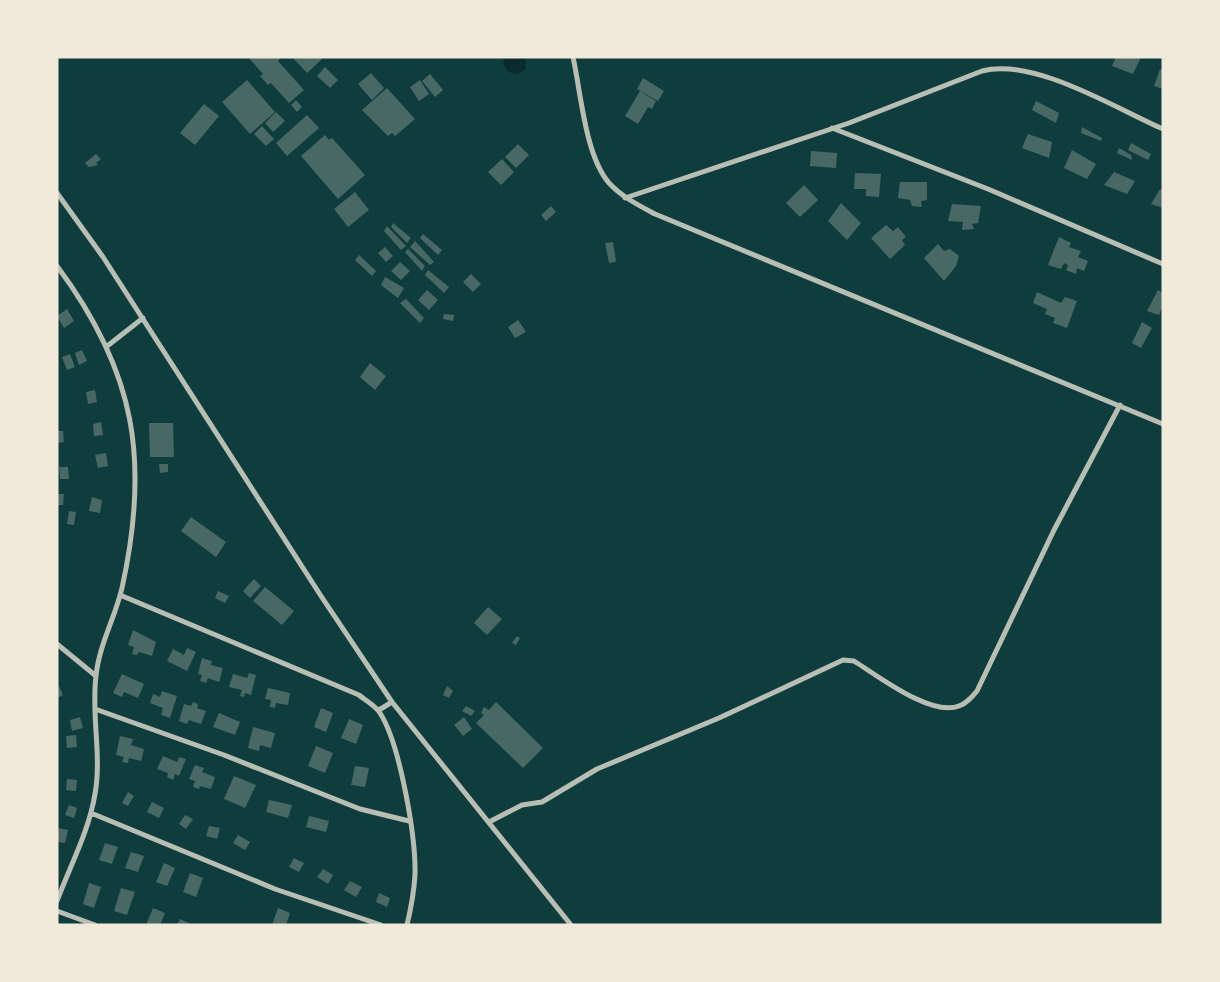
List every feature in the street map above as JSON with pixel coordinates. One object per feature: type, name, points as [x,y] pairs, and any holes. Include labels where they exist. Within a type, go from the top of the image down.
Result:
[{"type":"street","points":[[573,57],[590,143],[598,167],[608,182],[625,198],[655,214],[1163,424]]},
{"type":"street","points":[[625,198],[832,128],[982,71],[1003,67],[1036,71],[1163,129]]},
{"type":"street","points":[[832,128],[988,189],[1163,264]]},
{"type":"street","points":[[57,192],[143,318],[321,596],[392,702],[572,925]]},
{"type":"street","points":[[57,266],[71,285],[118,372],[132,425],[137,484],[132,541],[120,595],[100,654],[96,676],[96,792],[91,813],[57,901]]},
{"type":"street","points":[[106,347],[143,318]]},
{"type":"street","points":[[489,822],[522,805],[542,802],[597,769],[719,718],[843,660],[854,661],[926,704],[949,708],[968,701],[977,690],[1054,530],[1120,405]]},
{"type":"street","points":[[120,595],[359,695],[379,710],[389,729],[396,753],[409,821],[415,874],[407,925]]},
{"type":"street","points":[[57,644],[96,676]]},
{"type":"street","points":[[379,710],[392,702]]},
{"type":"street","points":[[95,709],[224,755],[360,808],[409,821]]},
{"type":"street","points":[[91,813],[275,889],[381,925]]},
{"type":"street","points":[[57,911],[95,925]]},
{"type":"water","points":[[505,57],[526,57],[525,70],[517,74],[508,72],[503,64]]},
{"type":"building","points":[[248,57],[282,57],[278,61],[304,90],[289,103],[271,83],[268,85],[260,76],[263,74]]},
{"type":"building","points":[[292,57],[320,57],[322,59],[307,73]]},
{"type":"building","points":[[1116,57],[1141,57],[1133,74],[1112,66]]},
{"type":"building","points":[[325,67],[338,80],[330,88],[317,76]]},
{"type":"building","points":[[1160,69],[1163,70],[1163,89],[1154,86]]},
{"type":"building","points":[[371,73],[384,88],[372,100],[358,84]]},
{"type":"building","points":[[430,74],[443,90],[435,97],[422,81]]},
{"type":"building","points":[[643,78],[664,91],[658,101],[637,89]]},
{"type":"building","points":[[247,80],[275,112],[250,134],[222,102]]},
{"type":"building","points":[[420,80],[429,94],[419,101],[410,87]]},
{"type":"building","points":[[387,88],[415,119],[395,136],[392,133],[388,136],[362,110]]},
{"type":"building","points":[[640,91],[656,101],[652,109],[648,107],[638,124],[625,116]]},
{"type":"building","points":[[296,100],[302,107],[297,112],[291,105]]},
{"type":"building","points":[[1036,101],[1059,113],[1056,123],[1032,110]]},
{"type":"building","points":[[204,104],[219,116],[195,145],[180,133]]},
{"type":"building","points":[[276,112],[285,121],[273,132],[265,123]]},
{"type":"building","points":[[307,115],[319,128],[287,156],[276,143]]},
{"type":"building","points":[[262,126],[274,139],[266,146],[254,134]]},
{"type":"building","points":[[1082,127],[1102,138],[1101,141],[1081,133]]},
{"type":"building","points":[[1028,134],[1052,142],[1049,158],[1022,148]]},
{"type":"building","points":[[325,135],[329,140],[332,138],[365,175],[338,199],[301,156]]},
{"type":"building","points":[[1131,143],[1151,154],[1148,160],[1128,150]]},
{"type":"building","points":[[518,144],[529,155],[516,168],[505,157]]},
{"type":"building","points":[[1119,148],[1131,155],[1132,160],[1117,153]]},
{"type":"building","points":[[1072,150],[1096,164],[1087,179],[1064,168]]},
{"type":"building","points":[[811,151],[837,153],[836,168],[810,166]]},
{"type":"building","points":[[96,154],[101,159],[96,163],[98,165],[89,167],[85,163]]},
{"type":"building","points":[[502,159],[514,172],[501,185],[488,172]]},
{"type":"building","points":[[1114,172],[1135,181],[1127,194],[1104,185]]},
{"type":"building","points":[[855,173],[881,174],[879,197],[866,196],[866,189],[854,189]]},
{"type":"building","points":[[900,182],[927,182],[927,200],[921,201],[922,207],[912,206],[910,200],[898,198]]},
{"type":"building","points":[[804,185],[818,200],[800,217],[786,203]]},
{"type":"building","points":[[1160,189],[1163,190],[1163,208],[1151,204]]},
{"type":"building","points":[[355,192],[369,210],[348,227],[334,209]]},
{"type":"building","points":[[841,203],[861,223],[847,240],[828,221]]},
{"type":"building","points":[[952,204],[981,206],[978,223],[972,224],[974,229],[962,230],[963,222],[948,221]]},
{"type":"building","points":[[551,206],[556,212],[546,221],[541,215]]},
{"type":"building","points":[[393,223],[411,238],[407,243],[391,227]]},
{"type":"building","points":[[886,225],[893,231],[898,227],[906,237],[902,240],[905,245],[890,259],[871,238]]},
{"type":"building","points":[[387,226],[406,246],[401,250],[384,231]]},
{"type":"building","points":[[423,234],[442,250],[438,255],[420,238]]},
{"type":"building","points":[[1059,237],[1071,243],[1069,247],[1081,251],[1078,257],[1088,261],[1084,271],[1077,268],[1076,274],[1066,270],[1068,265],[1064,263],[1061,269],[1048,265]]},
{"type":"building","points":[[415,241],[434,262],[430,265],[410,247]]},
{"type":"building","points":[[613,242],[616,262],[609,263],[605,243]]},
{"type":"building","points":[[938,244],[944,251],[950,249],[959,256],[956,266],[944,281],[924,258]]},
{"type":"building","points":[[385,247],[393,256],[386,262],[378,253]]},
{"type":"building","points":[[408,249],[425,266],[422,271],[405,252]]},
{"type":"building","points":[[359,255],[376,271],[372,276],[355,260]]},
{"type":"building","points":[[400,262],[410,271],[401,280],[391,271]]},
{"type":"building","points":[[428,270],[449,287],[444,293],[425,275]]},
{"type":"building","points":[[471,274],[481,284],[473,292],[463,282]]},
{"type":"building","points":[[385,277],[404,288],[398,298],[381,285]]},
{"type":"building","points":[[427,290],[438,300],[429,310],[418,300]]},
{"type":"building","points":[[1158,290],[1163,293],[1163,305],[1159,315],[1147,311]]},
{"type":"building","points":[[1037,292],[1061,303],[1065,297],[1077,301],[1067,328],[1053,323],[1055,318],[1045,314],[1047,309],[1033,303]]},
{"type":"building","points":[[406,299],[424,318],[420,323],[400,303]]},
{"type":"building","points":[[67,309],[74,321],[64,328],[57,316]]},
{"type":"building","points":[[444,314],[454,315],[453,321],[443,319]]},
{"type":"building","points":[[518,320],[526,332],[515,338],[508,327]]},
{"type":"building","points":[[1142,322],[1152,328],[1141,348],[1132,343]]},
{"type":"building","points":[[82,350],[87,361],[79,365],[75,353]]},
{"type":"building","points":[[70,354],[75,367],[67,370],[62,357]]},
{"type":"building","points":[[370,363],[386,376],[375,390],[360,377]]},
{"type":"building","points":[[95,390],[97,402],[88,404],[86,392]]},
{"type":"building","points":[[101,422],[103,435],[94,436],[93,424]]},
{"type":"building","points":[[149,423],[173,423],[174,457],[150,457]]},
{"type":"building","points":[[57,431],[63,431],[64,442],[57,443]]},
{"type":"building","points":[[106,453],[108,466],[98,468],[95,455]]},
{"type":"building","points":[[159,464],[168,464],[168,472],[160,473]]},
{"type":"building","points":[[59,467],[68,467],[69,479],[60,479]]},
{"type":"building","points":[[57,494],[64,494],[63,505],[57,505]]},
{"type":"building","points":[[92,497],[102,500],[100,513],[89,511]]},
{"type":"building","points":[[69,511],[76,512],[74,525],[67,524]]},
{"type":"building","points":[[191,517],[226,542],[216,557],[181,531]]},
{"type":"building","points":[[254,579],[261,586],[250,598],[243,591]]},
{"type":"building","points":[[265,587],[294,611],[282,625],[253,601]]},
{"type":"building","points":[[218,591],[229,596],[225,603],[215,598]]},
{"type":"building","points":[[488,607],[502,619],[487,635],[474,623]]},
{"type":"building","points":[[133,630],[156,642],[152,656],[139,652],[137,655],[132,654],[134,647],[128,645]]},
{"type":"building","points":[[517,636],[520,638],[516,645],[512,643]]},
{"type":"building","points":[[187,648],[196,652],[187,671],[167,661],[173,649],[184,655]]},
{"type":"building","points":[[202,658],[212,661],[211,665],[223,668],[219,682],[208,678],[206,683],[200,681],[202,675],[198,674]]},
{"type":"building","points":[[249,673],[256,675],[251,695],[245,693],[244,697],[240,696],[242,690],[229,687],[233,674],[247,678]]},
{"type":"building","points":[[122,674],[144,684],[138,698],[124,692],[122,697],[113,693]]},
{"type":"building","points":[[57,682],[63,695],[57,698]]},
{"type":"building","points":[[447,686],[453,691],[449,698],[443,695]]},
{"type":"building","points":[[268,688],[290,693],[288,705],[276,703],[275,708],[270,707],[271,700],[265,699]]},
{"type":"building","points":[[162,691],[177,696],[170,718],[161,715],[163,708],[150,703],[153,694],[160,697]]},
{"type":"building","points":[[193,702],[198,704],[197,708],[206,711],[201,724],[189,720],[187,724],[179,721],[184,704],[191,706]]},
{"type":"building","points":[[496,702],[543,748],[523,768],[476,723],[484,715],[481,713],[484,707],[489,710]]},
{"type":"building","points":[[466,706],[475,711],[471,716],[462,711]]},
{"type":"building","points":[[321,708],[333,713],[326,732],[314,727]]},
{"type":"building","points":[[219,713],[240,722],[235,735],[213,727]]},
{"type":"building","points":[[80,717],[83,728],[72,731],[70,720]]},
{"type":"building","points":[[464,717],[472,729],[463,736],[454,725]]},
{"type":"building","points":[[349,719],[363,725],[356,744],[341,738]]},
{"type":"building","points":[[253,727],[275,733],[271,748],[260,745],[259,751],[248,748]]},
{"type":"building","points":[[76,735],[77,747],[67,748],[66,736]]},
{"type":"building","points":[[120,736],[133,739],[131,745],[144,749],[141,761],[129,758],[128,763],[122,762],[124,757],[116,755]]},
{"type":"building","points":[[316,746],[333,753],[325,773],[308,766]]},
{"type":"building","points":[[163,756],[177,762],[179,757],[186,759],[179,776],[175,774],[173,780],[167,777],[168,773],[157,769]]},
{"type":"building","points":[[195,765],[204,768],[202,772],[215,777],[211,789],[193,787],[195,781],[189,779]]},
{"type":"building","points":[[355,766],[369,768],[365,787],[351,785]]},
{"type":"building","points":[[234,776],[256,785],[245,808],[224,799]]},
{"type":"building","points":[[67,779],[77,780],[76,791],[66,790]]},
{"type":"building","points":[[128,792],[134,796],[128,806],[122,803]]},
{"type":"building","points":[[269,800],[292,805],[288,818],[266,812]]},
{"type":"building","points":[[152,802],[164,808],[159,818],[147,812]]},
{"type":"building","points":[[69,805],[77,808],[74,818],[65,815]]},
{"type":"building","points":[[185,815],[193,819],[186,829],[179,824]]},
{"type":"building","points":[[309,816],[329,821],[326,832],[306,827]]},
{"type":"building","points":[[209,826],[220,828],[217,839],[206,836]]},
{"type":"building","points":[[58,828],[68,830],[65,843],[57,842]]},
{"type":"building","points":[[238,835],[250,842],[245,850],[233,843]]},
{"type":"building","points":[[105,843],[118,847],[112,864],[99,860]]},
{"type":"building","points":[[131,852],[144,856],[138,872],[125,868]]},
{"type":"building","points":[[294,858],[304,863],[299,872],[289,867]]},
{"type":"building","points":[[164,863],[175,868],[167,886],[156,882]]},
{"type":"building","points":[[323,869],[333,875],[328,884],[317,877]]},
{"type":"building","points":[[190,873],[203,878],[196,897],[183,892]]},
{"type":"building","points":[[350,881],[362,887],[356,897],[344,890]]},
{"type":"building","points":[[89,883],[101,887],[94,908],[83,904]]},
{"type":"building","points":[[121,888],[135,892],[127,915],[114,911]]},
{"type":"building","points":[[379,893],[390,898],[387,907],[376,902]]},
{"type":"building","points":[[153,908],[165,913],[160,925],[146,925]]},
{"type":"building","points":[[278,908],[290,913],[286,925],[272,925]]},
{"type":"building","points":[[180,919],[193,925],[177,925]]}]
